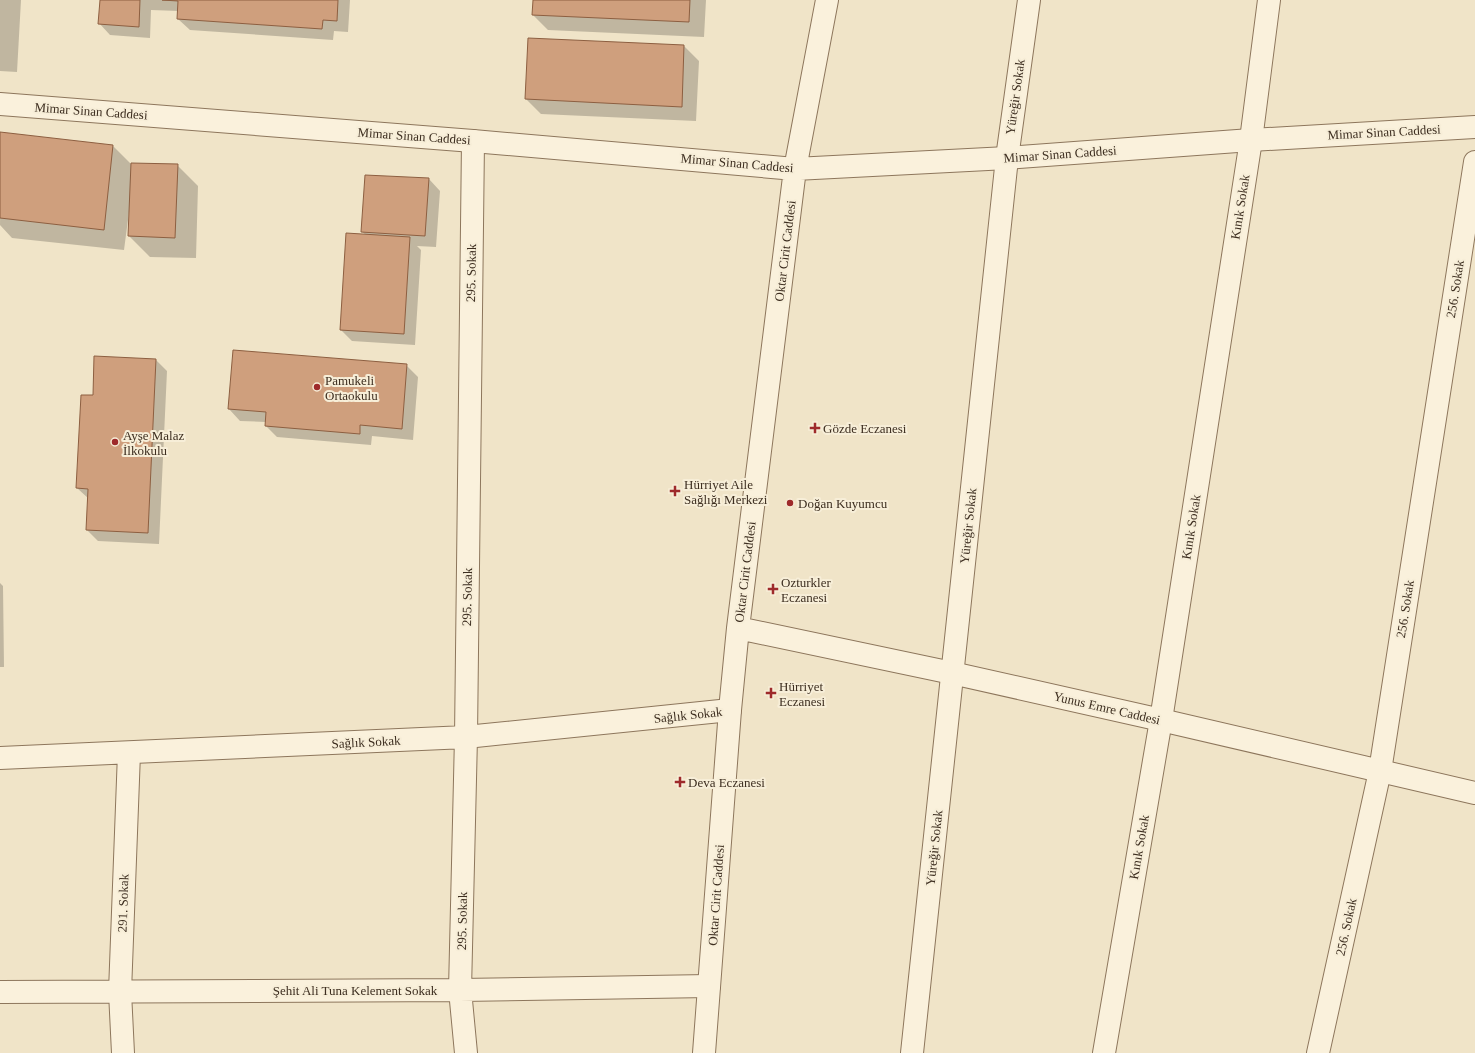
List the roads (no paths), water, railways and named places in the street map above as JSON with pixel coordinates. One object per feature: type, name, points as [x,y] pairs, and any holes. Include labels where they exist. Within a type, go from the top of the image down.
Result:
[{"type":"street","name":"Oktar Cirit Caddesi","points":[[704,1053],[730,710],[738,628],[795,169],[828,0]]},
{"type":"street","name":"Yüreğir Sokak","points":[[912,1053],[1007,158],[1029,0]]},
{"type":"street","name":"Kınık Sokak","points":[[1104,1053],[1161,720],[1251,140],[1269,0]]},
{"type":"street","name":"Mimar Sinan Caddesi","points":[[0,104],[473,141],[795,169],[1007,158],[1251,140],[1475,127]]},
{"type":"street","name":"295. Sokak","points":[[466,1053],[460,990],[466,737],[473,141]]},
{"type":"street","name":"256. Sokak","points":[[1318,1053],[1380,771],[1475,162]]},
{"type":"street","name":"Yunus Emre Caddesi","points":[[738,628],[952,673],[1161,720],[1475,794]]},
{"type":"street","name":"Sağlık Sokak","points":[[0,758],[466,737],[730,710]]},
{"type":"street","name":"291. Sokak","points":[[123,1053],[120,992],[129,753]]},
{"type":"street","name":"Şehit Ali Tuna Kelement Sokak","points":[[0,992],[460,990],[710,986]]},
{"type":"place","name":"Pamukeli Ortaokulu","points":[[317,387]]},
{"type":"place","name":"Gözde Eczanesi","points":[[815,428]]},
{"type":"place","name":"Ayşe Malaz İlkokulu","points":[[115,442]]},
{"type":"place","name":"Hürriyet Aile Sağlığı Merkezi","points":[[675,491]]},
{"type":"place","name":"Doğan Kuyumcu","points":[[790,503]]},
{"type":"place","name":"Ozturkler Eczanesi","points":[[773,589]]},
{"type":"place","name":"Hürriyet Eczanesi","points":[[771,693]]},
{"type":"place","name":"Deva Eczanesi","points":[[680,782]]}]
